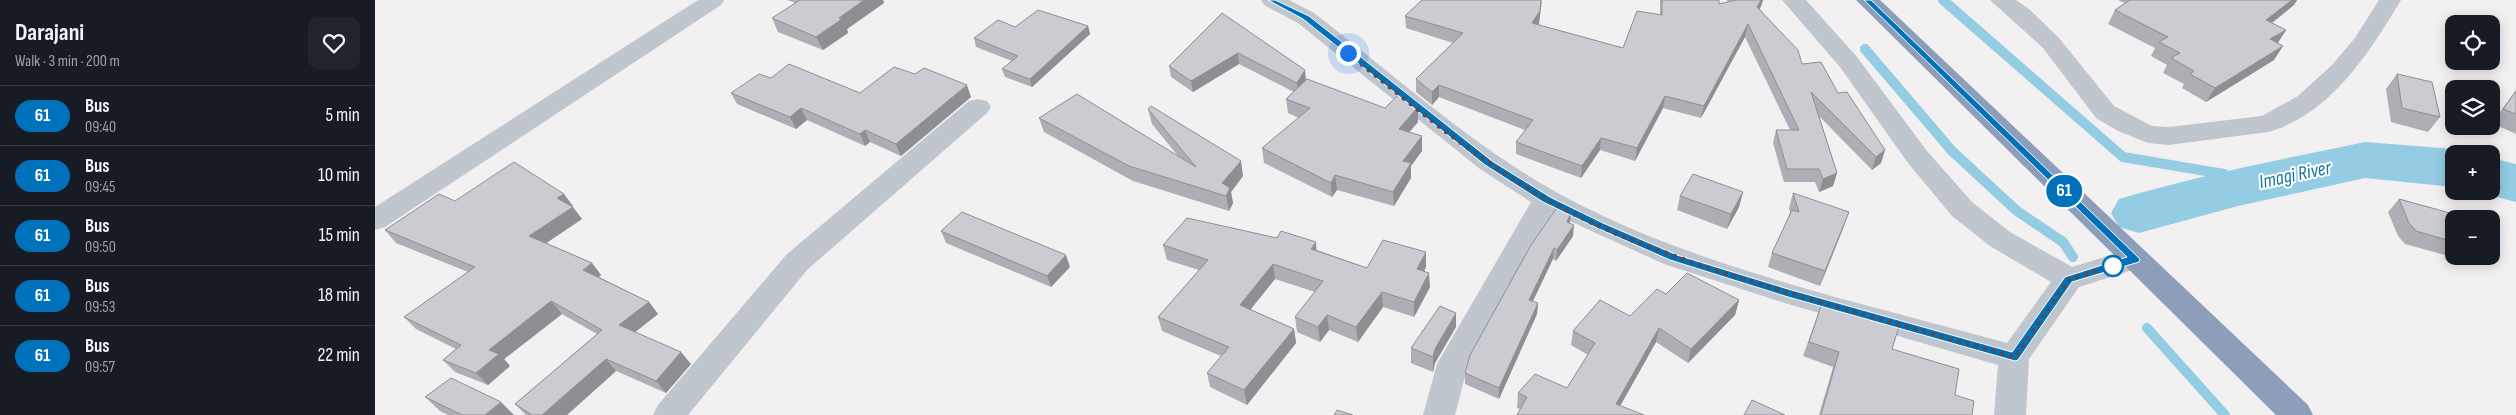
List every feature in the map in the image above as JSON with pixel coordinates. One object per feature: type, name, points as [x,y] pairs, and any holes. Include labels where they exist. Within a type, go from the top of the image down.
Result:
[{"type":"highway","points":[[1868,0],[2297,415]]},
{"type":"street","points":[[375,220],[713,0]]},
{"type":"street","points":[[1272,0],[1306,18],[1446,132],[1489,163],[1547,199],[1674,257],[1788,293],[2015,357]]},
{"type":"street","points":[[1793,0],[1818,25],[1877,100],[1909,150],[1962,209],[2004,244],[2069,279]]},
{"type":"street","points":[[2001,0],[2021,14],[2051,43],[2105,112],[2127,125],[2148,134],[2169,136],[2268,124],[2307,102],[2341,70],[2364,42],[2390,0]]},
{"type":"street","points":[[669,415],[797,262],[978,107]]},
{"type":"street","points":[[1439,415],[1453,364],[1530,224],[1547,199]]},
{"type":"street","points":[[2010,415],[2015,357],[2069,279],[2135,259]]},
{"type":"building","points":[[800,0],[864,0],[839,18],[842,19],[816,37],[772,18]]},
{"type":"building","points":[[1422,0],[1541,0],[1540,11],[1532,23],[1623,48],[1637,11],[1662,15],[1662,0],[1719,0],[1719,4],[1736,0],[1761,0],[1757,7],[1798,50],[1802,64],[1821,62],[1838,93],[1847,92],[1885,150],[1876,157],[1811,92],[1837,173],[1823,179],[1819,169],[1787,169],[1776,130],[1799,130],[1748,24],[1704,106],[1665,96],[1637,148],[1601,138],[1582,166],[1516,142],[1533,120],[1439,85],[1432,92],[1416,79],[1463,33],[1405,16]]},
{"type":"building","points":[[2130,0],[2292,0],[2266,20],[2286,30],[2270,39],[2283,46],[2215,88],[2190,74],[2194,71],[2171,58],[2180,53],[2159,42],[2168,37],[2115,10]]},
{"type":"building","points":[[1038,10],[1088,26],[1030,79],[1002,69],[1018,56],[974,38],[998,20],[1015,27]]},
{"type":"building","points":[[1222,13],[1305,70],[1297,83],[1238,53],[1191,81],[1169,66]]},
{"type":"building","points":[[789,64],[860,93],[894,67],[915,74],[924,68],[967,85],[896,144],[865,130],[860,134],[801,108],[790,117],[731,93],[759,74],[771,78]]},
{"type":"building","points":[[2397,74],[2432,82],[2440,117],[2402,108]]},
{"type":"building","points":[[1307,79],[1385,108],[1400,93],[1418,107],[1399,129],[1422,136],[1403,161],[1411,163],[1393,192],[1335,175],[1331,183],[1262,148],[1310,108],[1286,99]]},
{"type":"building","points":[[2516,91],[2516,114],[2503,109]]},
{"type":"building","points":[[1077,94],[1196,167],[1148,109],[1151,106],[1241,161],[1222,183],[1230,188],[1226,196],[1129,166],[1039,118]]},
{"type":"building","points":[[514,162],[564,194],[557,198],[573,207],[529,236],[592,263],[583,270],[649,302],[619,325],[681,352],[656,381],[606,359],[542,415],[532,415],[515,404],[602,330],[551,301],[489,350],[499,354],[476,373],[443,360],[461,345],[404,317],[475,267],[385,230],[439,194],[455,201]]},
{"type":"building","points":[[1693,174],[1743,192],[1731,214],[1680,196]]},
{"type":"building","points":[[1793,193],[1849,212],[1825,271],[1772,253],[1792,210],[1799,212]]},
{"type":"building","points":[[2399,199],[2445,212],[2445,239],[2416,231],[2409,223]]},
{"type":"building","points":[[1558,206],[1571,212],[1567,222],[1574,225],[1557,250],[1554,248],[1529,300],[1538,303],[1499,388],[1465,373],[1470,355],[1531,245]]},
{"type":"building","points":[[962,212],[1066,255],[1047,276],[941,231]]},
{"type":"building","points":[[1187,218],[1277,238],[1281,231],[1316,242],[1311,249],[1367,268],[1383,240],[1426,252],[1417,269],[1429,273],[1414,302],[1382,292],[1356,327],[1327,315],[1318,327],[1295,317],[1323,281],[1273,264],[1240,305],[1294,329],[1244,390],[1207,373],[1229,347],[1158,317],[1208,260],[1163,245]]},
{"type":"building","points":[[1687,273],[1739,300],[1691,349],[1659,328],[1616,404],[1644,415],[1517,415],[1527,397],[1518,393],[1535,374],[1567,388],[1595,343],[1573,331],[1600,300],[1630,316],[1657,289],[1666,294]]},
{"type":"building","points":[[1823,300],[1900,323],[1892,349],[1959,369],[1955,395],[1974,401],[1972,415],[1821,415],[1839,352],[1809,342]]},
{"type":"building","points":[[1440,306],[1456,313],[1435,349],[1433,357],[1411,348]]},
{"type":"building","points":[[451,378],[501,402],[485,415],[462,415],[425,397]]},
{"type":"building","points":[[1752,400],[1785,415],[1744,415]]},
{"type":"building","points":[[1337,410],[1353,415],[1334,415]]},
{"type":"waterway","points":[[1943,0],[2123,157],[2224,174],[2238,187]]},
{"type":"waterway","points":[[1865,49],[1952,151],[2017,211],[2063,242],[2073,257]]},
{"type":"waterway","name":"Imagi River","points":[[2139,213],[2238,187],[2365,160],[2445,167]]},
{"type":"waterway","name":"Imagi River","points":[[2500,179],[2516,183]]},
{"type":"waterway","points":[[2147,328],[2225,415]]},
{"type":"bus line","name":"61","points":[[1272,0],[1306,18],[1446,132],[1489,163],[1547,199],[1600,225],[1674,257],[1788,293],[2015,357],[2069,279],[2135,259],[1869,0]]},
{"type":"route","points":[[1348,53],[1446,132],[1489,163],[1547,199],[1600,225],[1674,257],[1788,293],[1996,352],[2015,357],[2069,279],[2119,264],[2113,266]]}]
